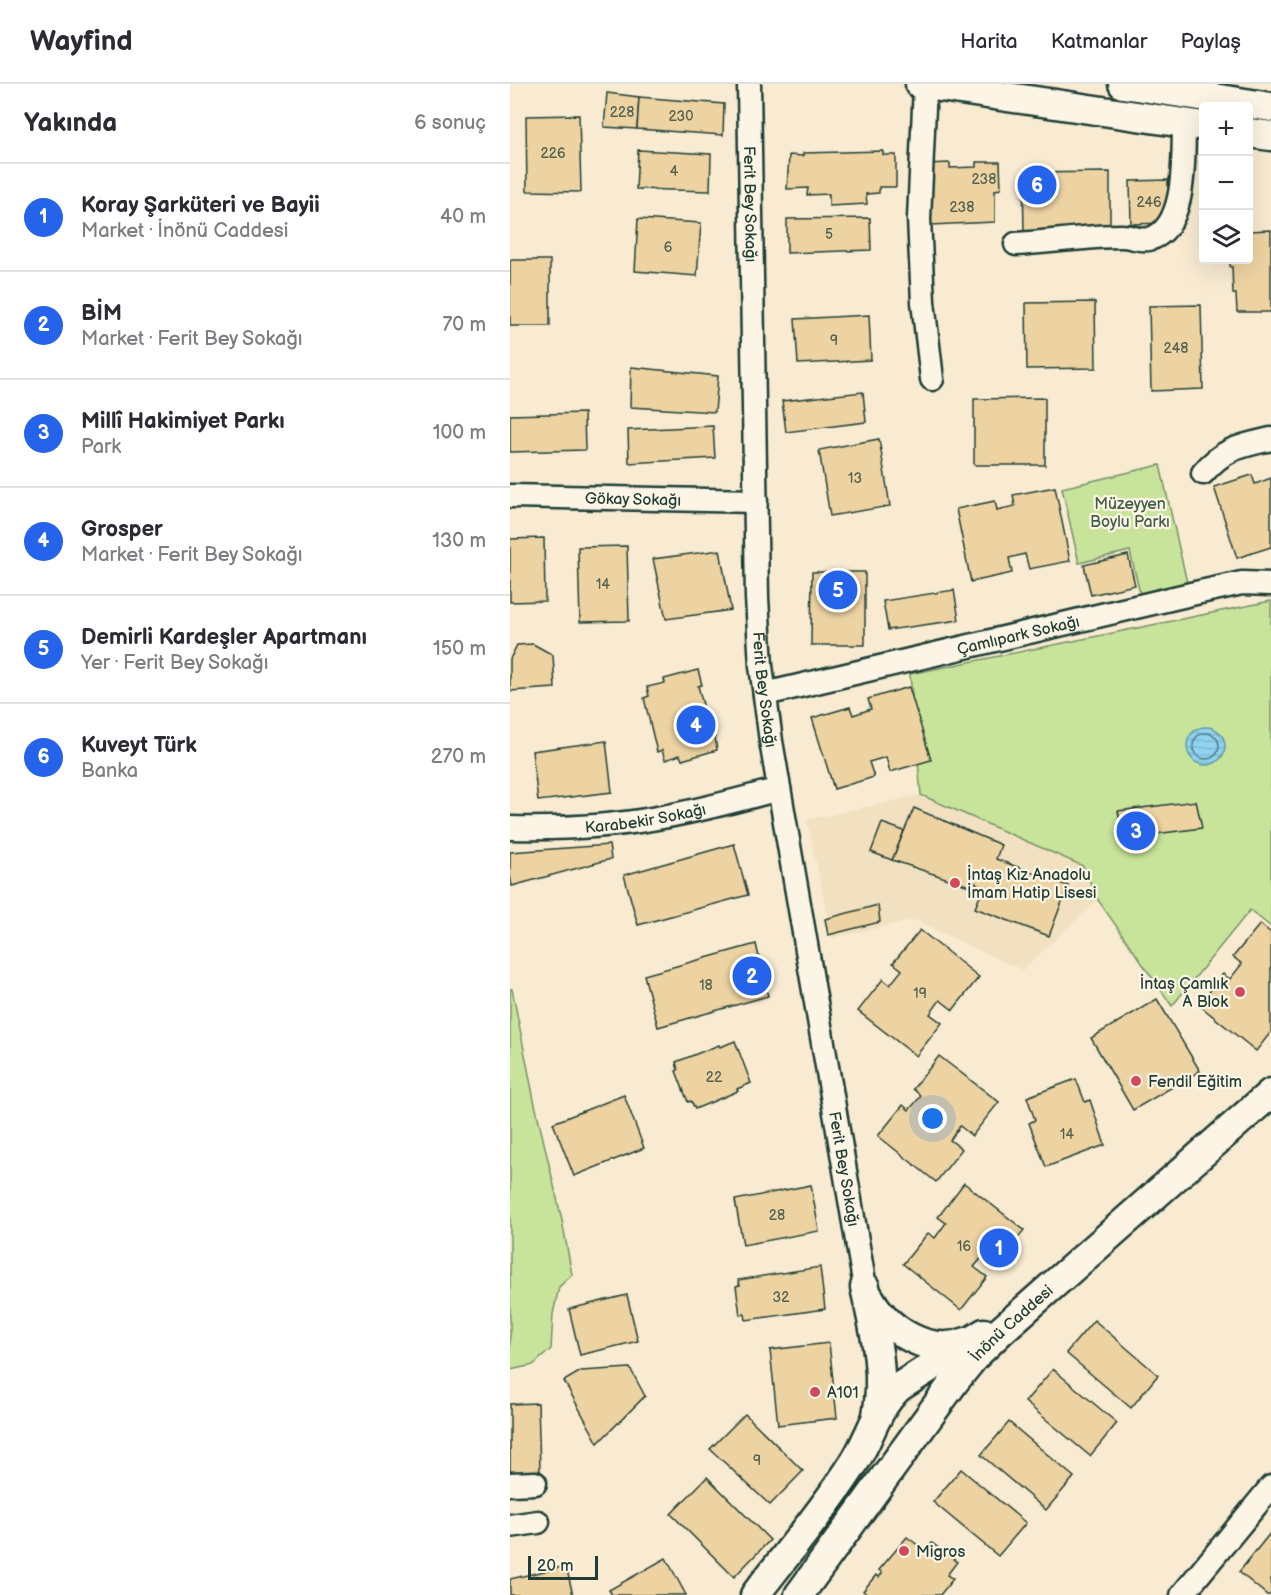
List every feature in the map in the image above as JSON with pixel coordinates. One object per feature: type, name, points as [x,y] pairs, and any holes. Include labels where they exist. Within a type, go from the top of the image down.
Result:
[{"type":"main road","points":[[920,84],[1194,125]]},
{"type":"main road","points":[[1123,84],[1271,107]]},
{"type":"main road","points":[[1253,134],[1271,136]]},
{"type":"main road","name":"İnönü Caddesi","points":[[799,1595],[966,1366],[1002,1330],[1271,1094]]},
{"type":"main road","points":[[755,1595],[851,1469],[886,1401],[899,1387],[1062,1279]]},
{"type":"main road","points":[[865,1287],[873,1304],[883,1317],[916,1340],[934,1345],[951,1346],[976,1338]]},
{"type":"main road","points":[[865,1287],[880,1365],[879,1402],[873,1425]]},
{"type":"street","name":"Ferit Bey Sokağı","points":[[749,84],[759,632],[765,694],[779,789],[865,1287]]},
{"type":"street","points":[[925,85],[919,219],[923,302],[932,379]]},
{"type":"street","points":[[1016,244],[1123,236],[1148,239],[1167,228],[1181,192],[1194,125]]},
{"type":"street","points":[[1203,473],[1228,450],[1271,439]]},
{"type":"street","name":"Gökay Sokağı","points":[[510,496],[756,501]]},
{"type":"street","name":"Çamlıpark Sokağı","points":[[765,694],[1211,590],[1254,582],[1271,584]]},
{"type":"street","name":"Karabekir Sokağı","points":[[510,828],[549,828],[636,821],[685,812],[779,789]]},
{"type":"street","points":[[510,1484],[535,1483]]},
{"type":"street","points":[[1182,1595],[1271,1487]]},
{"type":"street","points":[[510,1526],[538,1522]]},
{"type":"shaded area","name":"İntaş Kız Anadolu İmam Hatip Lisesi","points":[[921,795],[1083,866],[1098,900],[1022,970],[914,920],[832,938],[807,820]]},
{"type":"green space","name":"Müzeyyen Boylu Parkı","points":[[1160,465],[1188,587],[1141,598],[1130,551],[1079,563],[1062,488]]},
{"type":"green space","points":[[1271,601],[1271,927],[1250,910],[1172,1006],[1098,900],[1083,866],[921,795],[910,674]]},
{"type":"green space","points":[[510,989],[512,989],[572,1275],[559,1287],[553,1314],[551,1349],[533,1365],[510,1370]]},
{"type":"water","points":[[1206,727],[1219,733],[1225,746],[1219,759],[1206,765],[1193,759],[1187,746],[1193,733]]},
{"type":"building","points":[[607,93],[639,97],[637,129],[604,127]]},
{"type":"building","points":[[639,97],[724,104],[723,135],[637,129]]},
{"type":"building","points":[[579,115],[581,192],[527,191],[526,116]]},
{"type":"building","points":[[638,150],[711,154],[710,191],[636,189]]},
{"type":"building","points":[[883,151],[883,155],[896,155],[896,187],[879,187],[879,193],[866,194],[867,204],[829,206],[829,194],[807,195],[808,188],[787,189],[789,155]]},
{"type":"building","points":[[976,162],[1000,162],[1001,189],[995,190],[995,222],[930,225],[925,164],[950,163],[950,168],[976,167]]},
{"type":"building","points":[[1110,172],[1110,232],[1024,233],[1023,173]]},
{"type":"building","points":[[1168,180],[1168,223],[1131,224],[1130,181]]},
{"type":"building","points":[[870,218],[871,250],[787,253],[787,219]]},
{"type":"building","points":[[638,219],[701,223],[697,276],[635,271]]},
{"type":"building","points":[[1271,230],[1271,312],[1237,312],[1236,294],[1233,294],[1230,264],[1253,264],[1253,231]]},
{"type":"building","points":[[510,260],[550,260],[550,326],[510,326]]},
{"type":"building","points":[[1095,302],[1096,368],[1027,369],[1026,303]]},
{"type":"building","points":[[1201,305],[1203,389],[1151,391],[1149,306]]},
{"type":"building","points":[[869,315],[871,360],[798,364],[795,319]]},
{"type":"building","points":[[631,367],[718,376],[715,412],[630,407]]},
{"type":"building","points":[[863,392],[866,422],[786,432],[782,401]]},
{"type":"building","points":[[1045,398],[1045,465],[974,465],[974,399]]},
{"type":"building","points":[[584,413],[585,450],[510,452],[510,415]]},
{"type":"building","points":[[713,426],[715,458],[629,463],[628,430]]},
{"type":"building","points":[[879,439],[890,506],[830,516],[819,450]]},
{"type":"building","points":[[1252,475],[1255,484],[1271,478],[1271,547],[1237,558],[1214,487]]},
{"type":"building","points":[[1055,487],[1070,561],[1029,569],[1025,554],[1009,558],[1012,573],[971,582],[956,509],[995,501],[997,510],[1015,506],[1013,495]]},
{"type":"building","points":[[544,538],[545,601],[510,602],[510,539]]},
{"type":"building","points":[[627,546],[629,621],[580,622],[578,547]]},
{"type":"building","points":[[720,550],[731,610],[666,619],[653,559]]},
{"type":"building","points":[[1128,555],[1135,585],[1091,595],[1084,565]]},
{"type":"building","points":[[812,572],[865,572],[865,645],[811,645]]},
{"type":"building","points":[[954,590],[959,620],[888,630],[883,601]]},
{"type":"building","points":[[533,644],[553,655],[555,688],[510,691],[510,659],[517,645]]},
{"type":"building","points":[[698,670],[702,685],[698,686],[717,750],[682,760],[680,755],[665,760],[662,750],[657,752],[644,698],[649,696],[647,687],[665,683],[664,679]]},
{"type":"building","points":[[909,687],[931,760],[890,772],[886,757],[869,762],[874,777],[834,789],[812,718],[850,707],[853,715],[871,709],[868,699]]},
{"type":"building","points":[[606,741],[612,792],[538,801],[532,751]]},
{"type":"building","points":[[1196,801],[1202,828],[1124,838],[1118,811]]},
{"type":"building","points":[[914,808],[1001,845],[996,859],[1068,886],[1049,936],[975,908],[983,889],[976,883],[975,888],[892,860]]},
{"type":"building","points":[[882,823],[904,831],[892,860],[871,852]]},
{"type":"building","points":[[734,844],[748,895],[638,925],[624,875]]},
{"type":"building","points":[[609,845],[611,859],[512,886],[510,852]]},
{"type":"building","points":[[878,905],[880,922],[828,935],[825,919]]},
{"type":"building","name":"İntaş Çamlık A Blok","points":[[1260,924],[1271,933],[1271,1032],[1256,1051],[1199,1005],[1223,974],[1230,979],[1242,964],[1233,957]]},
{"type":"building","points":[[920,930],[979,977],[953,1010],[940,1000],[930,1014],[942,1023],[916,1056],[858,1011],[883,979],[890,985],[902,970],[893,963]]},
{"type":"building","points":[[756,944],[768,996],[658,1027],[644,975]]},
{"type":"building","points":[[1157,999],[1200,1071],[1133,1110],[1091,1038]]},
{"type":"building","points":[[735,1041],[751,1083],[695,1109],[691,1101],[688,1102],[676,1071],[678,1070],[676,1062]]},
{"type":"building","points":[[939,1056],[999,1102],[972,1136],[960,1126],[950,1140],[962,1149],[936,1182],[878,1136],[903,1105],[909,1110],[921,1096],[913,1089]]},
{"type":"building","points":[[1076,1079],[1085,1102],[1090,1100],[1105,1145],[1046,1167],[1029,1123],[1035,1120],[1027,1097]]},
{"type":"building","points":[[624,1095],[644,1148],[574,1176],[553,1123]]},
{"type":"building","points":[[964,1183],[1024,1230],[998,1263],[985,1254],[974,1267],[987,1277],[961,1310],[903,1264],[928,1233],[935,1238],[946,1223],[938,1217]]},
{"type":"building","points":[[811,1185],[819,1231],[743,1245],[735,1200]]},
{"type":"building","points":[[820,1267],[825,1309],[746,1320],[745,1314],[740,1315],[736,1286],[740,1285],[738,1280]]},
{"type":"building","points":[[627,1295],[638,1341],[580,1355],[569,1309]]},
{"type":"building","points":[[1094,1320],[1158,1375],[1131,1408],[1066,1353]]},
{"type":"building","points":[[829,1343],[837,1418],[778,1425],[770,1350]]},
{"type":"building","points":[[630,1368],[645,1396],[598,1443],[564,1381],[581,1371]]},
{"type":"building","points":[[1053,1369],[1117,1423],[1090,1456],[1025,1402]]},
{"type":"building","points":[[538,1403],[540,1471],[510,1472],[510,1404]]},
{"type":"building","points":[[745,1414],[803,1471],[770,1505],[710,1449]]},
{"type":"building","points":[[1009,1422],[1074,1477],[1046,1510],[981,1455]]},
{"type":"building","points":[[961,1469],[1026,1523],[998,1556],[933,1502]]},
{"type":"building","points":[[707,1477],[770,1540],[734,1577],[671,1514]]},
{"type":"building","points":[[1271,1532],[1271,1595],[1267,1595],[1239,1572]]},
{"type":"building","points":[[907,1537],[926,1551],[932,1543],[957,1562],[947,1575],[953,1579],[940,1595],[868,1595],[863,1591],[876,1575],[879,1577],[882,1573],[879,1570]]},
{"type":"building","points":[[666,1558],[686,1595],[612,1595],[609,1590]]},
{"type":"building","points":[[566,1566],[573,1595],[510,1595],[510,1579]]},
{"type":"place","name":"Kuveyt Türk","points":[[1037,185]]},
{"type":"place","name":"Demirli Kardeşler Apartmanı","points":[[838,590]]},
{"type":"place","name":"Grosper","points":[[696,725]]},
{"type":"place","name":"Millî Hakimiyet Parkı","points":[[1136,831]]},
{"type":"place","name":"İntaş Kız Anadolu İmam Hatip Lisesi","points":[[955,883]]},
{"type":"place","name":"BİM","points":[[752,976]]},
{"type":"place","name":"İntaş Çamlık A Blok","points":[[1240,992]]},
{"type":"place","name":"Fendil Eğitim","points":[[1136,1081]]},
{"type":"place","name":"Koray Şarküteri ve Bayii","points":[[999,1248]]},
{"type":"place","name":"A101","points":[[815,1392]]},
{"type":"place","name":"Migros","points":[[904,1551]]}]
